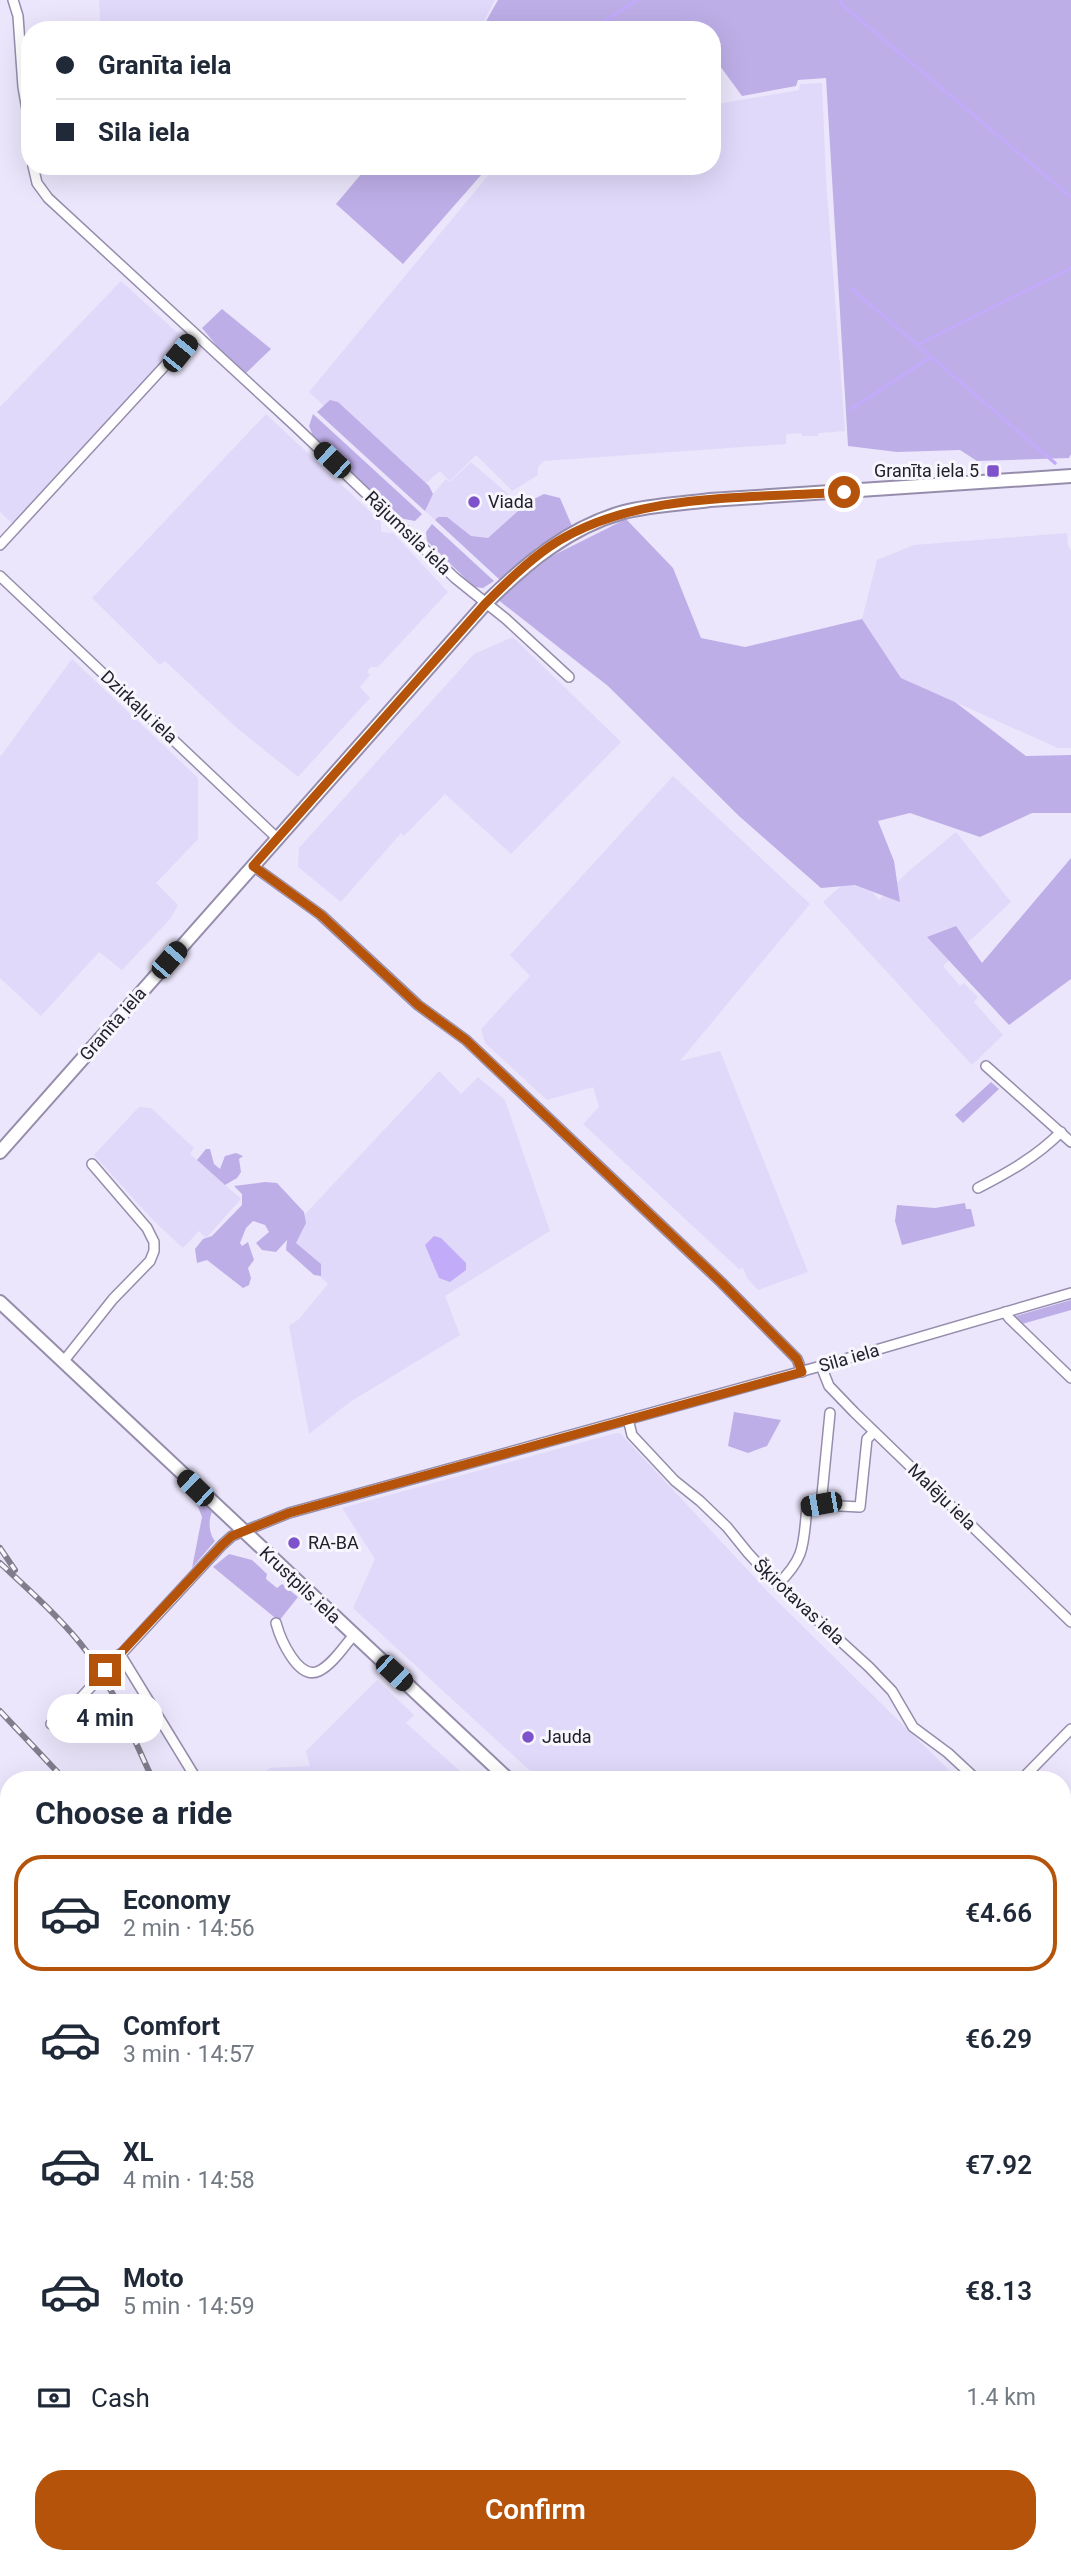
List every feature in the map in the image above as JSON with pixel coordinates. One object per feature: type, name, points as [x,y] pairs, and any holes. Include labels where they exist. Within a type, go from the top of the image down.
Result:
[{"type":"main road","name":"Granīta iela","points":[[0,1152],[485,604],[549,547],[586,527],[624,512],[651,507],[710,500],[1071,476]]},
{"type":"main road","name":"Krustpils iela","points":[[0,1302],[499,1771]]},
{"type":"street","points":[[13,0],[18,16],[21,59]]},
{"type":"street","name":"Rājumsila iela","points":[[35,175],[37,183],[48,198],[485,604],[506,618],[569,677]]},
{"type":"street","points":[[0,545],[194,334]]},
{"type":"street","name":"Dzirkaļu iela","points":[[0,576],[278,839]]},
{"type":"street","points":[[253,866],[321,915],[418,1005],[472,1045],[722,1283],[797,1359],[802,1372]]},
{"type":"street","points":[[986,1066],[1071,1142]]},
{"type":"street","points":[[978,1188],[1023,1164],[1061,1132]]},
{"type":"street","points":[[63,1362],[113,1299],[150,1261],[154,1251],[154,1242],[146,1227],[92,1164]]},
{"type":"street","name":"Sila iela","points":[[51,1724],[63,1717],[222,1545],[244,1531],[289,1513],[802,1372],[1071,1293]]},
{"type":"street","points":[[1005,1312],[1071,1378]]},
{"type":"street","name":"Malēju iela","points":[[821,1366],[829,1386],[1071,1622]]},
{"type":"street","points":[[821,1504],[830,1413]]},
{"type":"street","name":"Šķirotavas iela","points":[[628,1419],[632,1434],[675,1482],[727,1527],[778,1584],[877,1675],[892,1691],[913,1727],[967,1771]]},
{"type":"street","points":[[778,1584],[801,1556],[807,1507],[821,1504],[860,1507],[867,1439],[874,1432]]},
{"type":"street","points":[[276,1623],[285,1647],[302,1669],[310,1672],[318,1671],[331,1661],[354,1635]]},
{"type":"street","points":[[120,1654],[192,1771]]},
{"type":"street","points":[[1030,1771],[1071,1729]]},
{"type":"shaded area","points":[[99,0],[495,0],[484,21],[100,21]]},
{"type":"shaded area","points":[[498,0],[1071,0],[1069,458],[977,461],[960,450],[897,452],[848,446],[826,78],[798,80],[796,86],[742,96],[721,67],[721,21],[486,21]]},
{"type":"shaded area","points":[[822,83],[826,180],[845,431],[819,433],[818,436],[786,434],[786,444],[544,461],[538,467],[538,475],[512,491],[476,455],[450,481],[440,471],[417,491],[309,392],[489,175],[721,175],[721,103],[799,90],[800,84]]},
{"type":"shaded area","points":[[360,175],[481,175],[403,264],[336,204]]},
{"type":"shaded area","points":[[121,281],[184,339],[13,524],[0,512],[0,407]]},
{"type":"shaded area","points":[[222,309],[271,349],[246,373],[202,328]]},
{"type":"shaded area","points":[[330,400],[338,402],[429,486],[433,494],[425,511],[317,412]]},
{"type":"shaded area","points":[[266,414],[381,522],[381,532],[393,533],[448,592],[378,667],[371,667],[367,672],[370,675],[360,687],[370,698],[298,777],[238,729],[165,661],[160,665],[92,598]]},
{"type":"shaded area","points":[[313,414],[422,514],[415,521],[399,518],[313,436],[309,426]]},
{"type":"shaded area","name":"Viada","points":[[471,462],[524,508],[490,540],[472,540],[438,517],[435,520],[425,511],[433,494],[446,479],[450,482]]},
{"type":"shaded area","points":[[544,494],[560,498],[572,526],[537,547],[500,580],[435,520],[438,517],[447,517],[471,536],[488,538],[528,502]]},
{"type":"shaded area","points":[[626,519],[673,568],[701,638],[745,647],[862,619],[901,678],[955,702],[1026,756],[1071,755],[1071,813],[1032,813],[980,837],[910,813],[878,821],[894,861],[900,902],[855,885],[821,888],[739,816],[608,686],[497,599],[552,556]]},
{"type":"shaded area","points":[[432,524],[494,581],[483,588],[474,587],[427,541],[426,532]]},
{"type":"shaded area","points":[[1067,533],[1071,551],[1071,748],[1058,748],[901,678],[862,619],[877,560],[914,545]]},
{"type":"shaded area","points":[[513,637],[621,742],[511,854],[445,794],[404,836],[401,833],[341,902],[298,867],[299,848],[474,654]]},
{"type":"shaded area","points":[[72,659],[198,778],[198,839],[156,883],[178,905],[170,919],[122,970],[99,952],[41,1016],[0,978],[0,757]]},
{"type":"shaded area","points":[[673,776],[810,904],[680,1061],[720,1051],[808,1272],[758,1290],[747,1278],[743,1268],[739,1269],[583,1124],[599,1107],[593,1087],[547,1100],[485,1043],[481,1029],[530,976],[510,955]]},
{"type":"shaded area","points":[[956,832],[1011,902],[943,966],[960,986],[964,983],[978,997],[974,1002],[1003,1035],[972,1065],[823,902],[856,873],[879,900]]},
{"type":"shaded area","points":[[1071,858],[1071,979],[1009,1025],[927,937],[956,926],[982,963]]},
{"type":"shaded area","points":[[439,1071],[461,1094],[478,1077],[505,1100],[550,1231],[445,1296],[460,1335],[350,1402],[309,1434],[289,1326],[299,1319],[328,1284],[294,1252],[295,1225]]},
{"type":"shaded area","points":[[991,1082],[999,1089],[963,1123],[955,1115]]},
{"type":"shaded area","points":[[139,1107],[151,1108],[194,1148],[190,1154],[241,1199],[206,1238],[199,1231],[183,1248],[153,1220],[94,1155]]},
{"type":"shaded area","points":[[206,1149],[210,1149],[214,1164],[220,1169],[225,1156],[236,1153],[243,1156],[239,1159],[241,1172],[237,1178],[225,1185],[197,1160]]},
{"type":"shaded area","points":[[277,1183],[304,1212],[306,1223],[296,1243],[321,1264],[321,1276],[314,1275],[286,1250],[287,1240],[276,1252],[262,1250],[256,1243],[269,1232],[265,1225],[253,1221],[246,1228],[240,1243],[242,1246],[248,1242],[254,1260],[248,1268],[251,1278],[249,1285],[243,1288],[207,1260],[197,1263],[195,1249],[203,1239],[212,1236],[242,1205],[242,1194],[234,1186]]},
{"type":"shaded area","points":[[965,1203],[966,1209],[971,1209],[975,1226],[902,1245],[895,1221],[897,1205],[935,1208]]},
{"type":"shaded area","points":[[434,1236],[441,1238],[466,1263],[466,1270],[450,1282],[439,1278],[425,1245]]},
{"type":"shaded area","points":[[1071,1300],[1071,1310],[1022,1324],[1016,1316]]},
{"type":"shaded area","points":[[734,1412],[781,1420],[767,1446],[748,1453],[728,1446]]},
{"type":"shaded area","name":"Jauda","points":[[620,1433],[770,1594],[950,1771],[530,1771],[353,1608],[375,1559],[342,1508]]},
{"type":"shaded area","points":[[194,1496],[212,1512],[210,1527],[215,1541],[192,1568],[202,1517]]},
{"type":"shaded area","points":[[229,1554],[252,1560],[267,1574],[266,1579],[277,1588],[282,1584],[298,1597],[279,1621],[213,1567]]},
{"type":"shaded area","points":[[377,1680],[414,1715],[406,1723],[460,1771],[266,1771],[270,1768],[310,1766],[306,1751]]},
{"type":"waterway","points":[[605,21],[637,0]]},
{"type":"waterway","points":[[839,0],[1071,197]]},
{"type":"waterway","points":[[917,345],[1071,268]]},
{"type":"waterway","points":[[852,289],[1055,463]]},
{"type":"waterway","points":[[851,409],[931,357]]},
{"type":"railway","points":[[0,1548],[15,1570]]},
{"type":"railway","points":[[0,1563],[42,1602],[91,1658],[120,1709],[149,1771]]},
{"type":"railway","points":[[0,1711],[57,1771]]},
{"type":"place","name":"Granīta iela 5","points":[[993,471]]},
{"type":"place","name":"Viada","points":[[474,502]]},
{"type":"place","name":"RA-BA","points":[[294,1543]]},
{"type":"place","name":"Jauda","points":[[528,1737]]},
{"type":"route","points":[[105,1670],[232,1536],[289,1513],[802,1372],[797,1359],[722,1283],[466,1040],[418,1005],[321,915],[253,866],[485,604],[549,547],[586,527],[624,512],[710,500],[844,492]]}]
